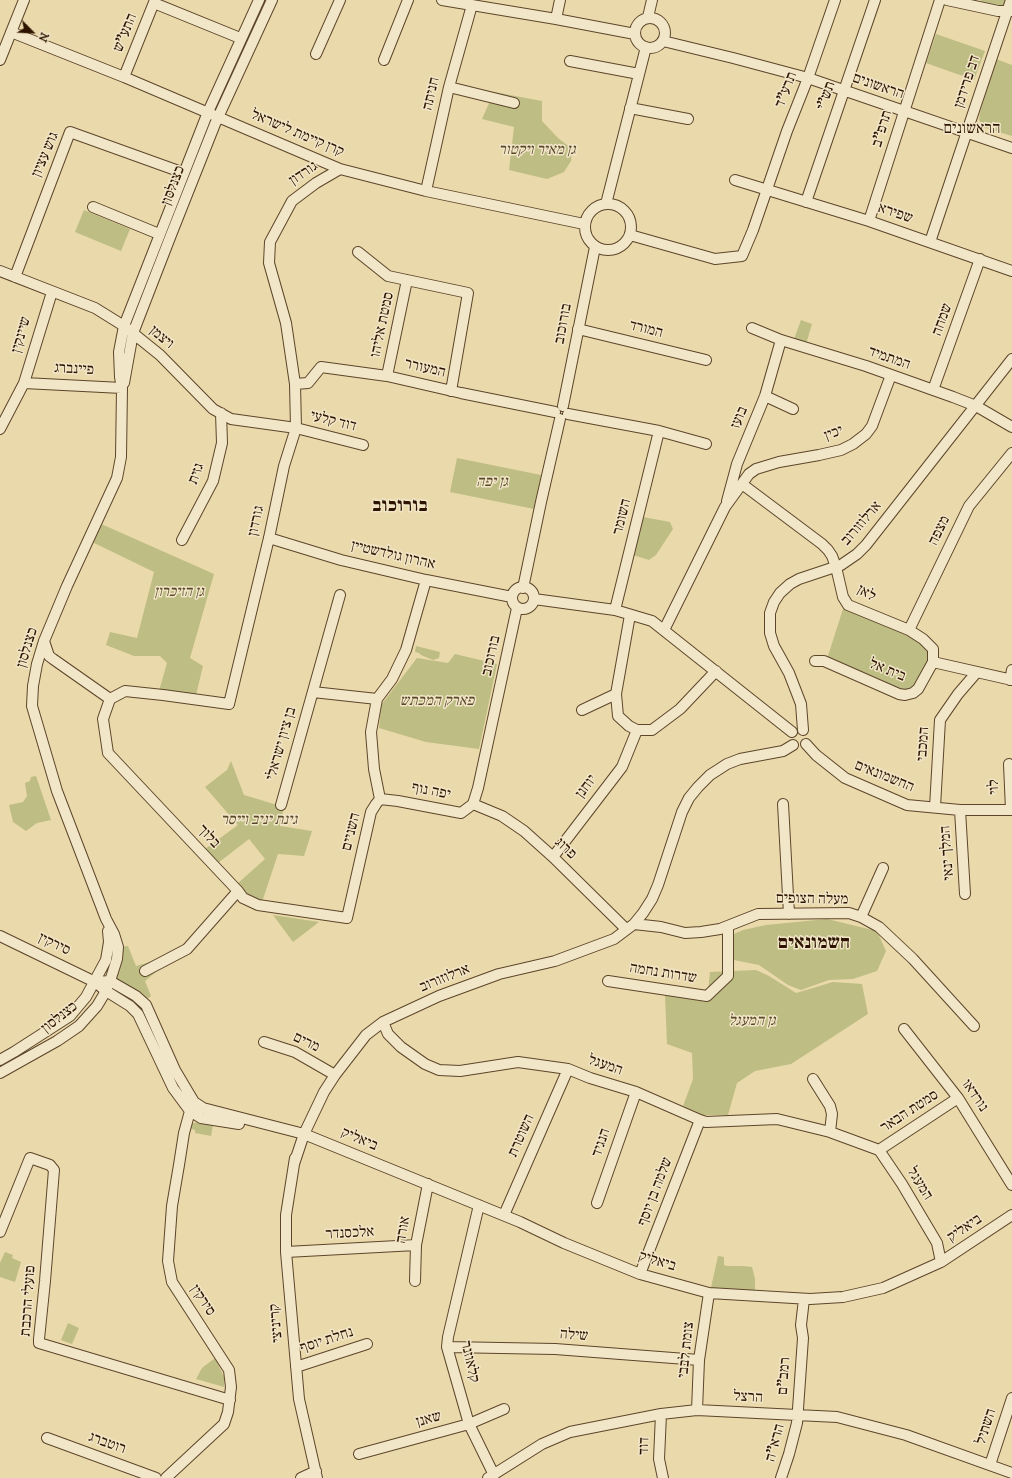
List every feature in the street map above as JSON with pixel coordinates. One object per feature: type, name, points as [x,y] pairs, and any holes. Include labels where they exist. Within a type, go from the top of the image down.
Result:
[{"type":"street","points":[[0,60],[24,0]]},
{"type":"street","name":"כצנלסון","points":[[0,1073],[57,1041],[79,1026],[97,1006],[106,991],[117,959],[118,947],[57,791],[32,706],[33,686],[37,664],[44,641],[67,586],[117,478],[120,461],[122,388],[120,377],[120,352],[124,326],[208,112],[240,38],[259,0]]},
{"type":"street","name":"כצנלסון","points":[[122,388],[126,376],[133,333],[218,116],[272,0]]},
{"type":"street","points":[[316,54],[340,0]]},
{"type":"street","points":[[384,60],[408,0]]},
{"type":"street","points":[[442,0],[455,1],[635,34]]},
{"type":"street","points":[[556,19],[560,0]]},
{"type":"street","points":[[648,17],[652,0]]},
{"type":"street","name":"תרע\"ד","points":[[766,190],[808,78],[835,0]]},
{"type":"street","name":"תש\"י","points":[[806,202],[875,0]]},
{"type":"street","name":"תרפ\"ב","points":[[869,221],[940,0]]},
{"type":"street","points":[[947,0],[998,11],[1010,11]]},
{"type":"street","name":"דב פרידמן","points":[[930,242],[1010,11],[1011,0]]},
{"type":"street","points":[[155,1],[240,38]]},
{"type":"street","name":"התע\"ש","points":[[124,77],[155,1]]},
{"type":"street","name":"חניתה","points":[[426,191],[449,87],[472,5]]},
{"type":"street","points":[[648,17],[659,20],[665,28],[665,36],[663,41],[657,46],[646,47],[639,43],[635,34],[638,23],[648,17]]},
{"type":"street","name":"קרן קיימת לישראל","points":[[11,32],[218,116],[340,169],[426,191],[584,224]]},
{"type":"street","name":"הראשונים","points":[[663,41],[808,78],[844,92],[1012,148]]},
{"type":"street","points":[[606,204],[646,47]]},
{"type":"street","points":[[570,61],[639,74]]},
{"type":"street","points":[[449,87],[514,103]]},
{"type":"street","points":[[630,108],[688,120]]},
{"type":"street","name":"גוש עציון","points":[[15,277],[70,132],[184,173]]},
{"type":"street","name":"גורדון","points":[[110,699],[125,691],[163,694],[229,704],[270,538],[284,466],[296,428],[296,384],[286,323],[269,263],[270,242],[292,201],[316,183],[340,169]]},
{"type":"street","name":"שפירא","points":[[735,180],[869,221],[1012,271]]},
{"type":"street","points":[[630,235],[715,259],[742,256],[753,230],[766,190]]},
{"type":"street","points":[[606,204],[613,204],[620,208],[630,219],[630,235],[627,241],[616,250],[601,250],[595,247],[586,237],[584,224],[587,216],[591,210],[600,205],[606,204]]},
{"type":"street","points":[[93,207],[160,234]]},
{"type":"street","name":"בורוכוב","points":[[523,588],[562,413],[595,247]]},
{"type":"street","points":[[358,252],[388,276],[468,293],[451,391]]},
{"type":"street","name":"שמחה","points":[[933,390],[980,259]]},
{"type":"street","name":"ויצמן","points":[[0,271],[95,308],[124,326],[160,355],[213,409],[231,419],[296,428]]},
{"type":"street","name":"סמטת אליהו","points":[[387,376],[407,280]]},
{"type":"street","name":"שיינקין","points":[[0,429],[3,416],[24,383],[52,292]]},
{"type":"street","points":[[47,305],[64,296]]},
{"type":"street","name":"המתמיד","points":[[752,328],[781,340],[891,375],[953,397],[976,406],[1012,427]]},
{"type":"street","name":"המורד","points":[[578,329],[706,360]]},
{"type":"street","name":"בועז","points":[[725,507],[737,464],[765,396],[781,340]]},
{"type":"street","name":"ארלוזורוב","points":[[803,730],[802,704],[789,673],[774,646],[770,633],[770,613],[774,602],[780,593],[790,584],[807,576],[847,562],[866,545],[1010,362]]},
{"type":"street","name":"המעורר","points":[[296,384],[308,383],[321,367],[387,376],[451,391],[659,431],[706,444]]},
{"type":"street","name":"יכין","points":[[749,474],[756,469],[773,464],[840,450],[853,444],[866,434],[872,426],[891,375]]},
{"type":"street","name":"פיינברג","points":[[24,383],[122,388]]},
{"type":"street","points":[[765,396],[793,409]]},
{"type":"street","points":[[953,397],[963,407],[966,418]]},
{"type":"street","name":"גזית","points":[[182,540],[212,481],[222,443],[221,413]]},
{"type":"street","name":"דוד קלעי","points":[[296,428],[363,445]]},
{"type":"street","name":"השומר","points":[[615,610],[659,431]]},
{"type":"street","name":"מצפה","points":[[909,630],[969,506],[1012,454]]},
{"type":"street","points":[[737,464],[749,474],[742,484]]},
{"type":"street","name":"בועז","points":[[664,630],[725,507],[742,484]]},
{"type":"street","name":"לאן","points":[[742,484],[822,544],[832,556],[843,597],[848,605],[909,630],[923,639],[933,649],[933,662]]},
{"type":"street","name":"אהרון גולדשטיין","points":[[270,538],[341,560],[426,580],[512,597]]},
{"type":"street","name":"השניים","points":[[238,891],[243,898],[258,905],[347,918],[371,812],[380,799],[374,769],[371,732],[377,699],[392,679],[406,650],[426,580]]},
{"type":"street","points":[[523,588],[531,591],[534,599],[533,603],[528,608],[524,609],[517,608],[513,603],[512,597],[515,591],[523,588]]},
{"type":"street","name":"בן ציון ישראלי","points":[[281,805],[340,595]]},
{"type":"street","points":[[534,599],[615,610],[652,621],[792,732]]},
{"type":"street","name":"בורוכוב","points":[[473,804],[478,788],[517,608]]},
{"type":"street","points":[[630,614],[616,694],[618,716],[629,726],[637,730],[652,730],[680,709],[716,671]]},
{"type":"street","points":[[44,641],[49,656],[110,699]]},
{"type":"street","name":"בית אל","points":[[815,661],[824,661],[899,694],[905,695],[913,693],[918,689],[933,662]]},
{"type":"street","points":[[37,664],[47,662],[58,663]]},
{"type":"street","points":[[933,662],[977,672],[1011,677]]},
{"type":"street","name":"המכבי","points":[[935,807],[940,720],[958,694],[977,672]]},
{"type":"street","name":"בן ציון ישראלי","points":[[313,692],[377,699]]},
{"type":"street","points":[[582,710],[616,694]]},
{"type":"street","name":"בלוך","points":[[110,699],[103,719],[108,753],[238,891]]},
{"type":"street","points":[[798,729],[803,730],[806,732],[808,738],[806,744],[802,747],[793,745],[790,740],[792,732],[798,729]]},
{"type":"street","name":"יוחנן","points":[[553,857],[622,767],[637,730]]},
{"type":"street","name":"החשמונאים","points":[[806,744],[816,755],[844,778],[907,805],[960,810],[1011,810]]},
{"type":"street","name":"ארלוזורוב","points":[[301,1133],[322,1089],[362,1039],[383,1022],[438,996],[499,974],[555,961],[614,939],[630,927],[643,913],[655,892],[682,812],[689,798],[698,787],[710,775],[727,764],[740,759],[783,751],[793,745]]},
{"type":"street","name":"לוי","points":[[1009,764],[1011,810]]},
{"type":"street","name":"יפה נוף","points":[[380,799],[461,813],[473,804]]},
{"type":"street","name":"פרוג","points":[[473,804],[502,816],[524,832],[630,927]]},
{"type":"street","points":[[783,804],[789,914]]},
{"type":"street","name":"המלך ינאי","points":[[960,810],[965,894]]},
{"type":"street","points":[[861,917],[883,868]]},
{"type":"street","points":[[145,970],[186,949],[238,891]]},
{"type":"street","name":"מעלה הצופים","points":[[630,927],[661,927],[685,933],[720,929],[758,914],[849,914],[861,917],[879,927],[913,959],[974,1026]]},
{"type":"street","name":"כצנלסון","points":[[0,1060],[70,1016],[86,997],[106,960],[110,942],[106,919]]},
{"type":"street","name":"שדרות נחמה","points":[[608,981],[707,996],[728,976],[728,926]]},
{"type":"street","name":"סירקין","points":[[0,936],[95,982],[106,991],[130,1006],[138,1014],[173,1088],[190,1111]]},
{"type":"street","points":[[110,981],[136,996],[146,1005],[175,1070],[194,1102]]},
{"type":"street","name":"סירקין","points":[[95,982],[110,981]]},
{"type":"street","name":"המעגל","points":[[383,1022],[388,1034],[401,1047],[425,1064],[439,1070],[460,1071],[518,1062],[568,1069],[590,1078],[636,1092],[706,1122],[777,1119],[830,1132],[879,1150],[902,1184],[937,1243],[941,1262]]},
{"type":"street","name":"נורדאו","points":[[904,1030],[958,1098],[1012,1185]]},
{"type":"street","name":"מרים","points":[[264,1042],[295,1052],[333,1077]]},
{"type":"street","name":"השוטרת","points":[[504,1215],[568,1069]]},
{"type":"street","points":[[813,1079],[830,1106],[832,1114],[830,1132]]},
{"type":"street","name":"הנגיד","points":[[597,1203],[636,1092]]},
{"type":"street","name":"סמטת הבאר","points":[[879,1150],[958,1098]]},
{"type":"street","name":"סירקין","points":[[166,1478],[224,1424],[230,1400],[231,1386],[229,1370],[172,1282],[168,1261],[172,1206],[184,1133],[194,1102]]},
{"type":"street","name":"ביאליק","points":[[194,1102],[204,1108],[301,1133],[504,1215],[569,1245],[640,1274],[709,1293],[807,1299],[843,1297],[883,1288],[941,1262],[1012,1215]]},
{"type":"street","name":"ביאליק","points":[[190,1111],[201,1118],[301,1133]]},
{"type":"street","points":[[184,1133],[192,1120],[201,1118]]},
{"type":"street","name":"שלמה בן יוסף","points":[[640,1274],[700,1120]]},
{"type":"street","name":"קריניצי","points":[[301,1133],[294,1164],[286,1215],[286,1252],[299,1399],[317,1474]]},
{"type":"street","name":"פועלי הרכבת","points":[[0,1232],[30,1158],[50,1165],[54,1170],[39,1343],[230,1400]]},
{"type":"street","name":"אורה","points":[[415,1281],[416,1245],[428,1184]]},
{"type":"street","name":"קלאוזנר","points":[[479,1205],[448,1336],[447,1347],[469,1424],[491,1476]]},
{"type":"street","name":"אלכסנדר","points":[[286,1252],[416,1245]]},
{"type":"street","name":"צומת לבבי","points":[[697,1410],[699,1360],[709,1293]]},
{"type":"street","name":"רמב\"ם","points":[[797,1415],[803,1338],[806,1325],[807,1299]]},
{"type":"street","name":"נחלת יוסף","points":[[296,1367],[367,1344]]},
{"type":"street","name":"שילה","points":[[447,1347],[555,1350],[699,1360]]},
{"type":"street","name":"השתיל","points":[[990,1465],[1012,1398]]},
{"type":"street","name":"שאנן","points":[[359,1454],[469,1424],[504,1409]]},
{"type":"street","name":"הרצל","points":[[491,1476],[542,1444],[570,1432],[661,1414],[697,1410],[837,1417],[906,1435],[1012,1473]]},
{"type":"street","name":"דוד","points":[[661,1414],[659,1459],[662,1478]]},
{"type":"street","name":"הרא\"ה","points":[[782,1478],[796,1429],[797,1415]]},
{"type":"street","points":[[796,1429],[799,1423],[809,1416]]},
{"type":"street","name":"רוטברג","points":[[47,1438],[156,1478]]},
{"type":"street","points":[[301,1478],[317,1474]]},
{"type":"green space","points":[[981,0],[1007,0],[1005,6],[1001,8]]},
{"type":"green space","points":[[936,34],[985,51],[974,80],[926,63]]},
{"type":"green space","points":[[996,59],[1012,65],[1012,136],[982,127],[979,120]]},
{"type":"green space","name":"גן מאיר ויקטור","points":[[494,92],[542,101],[542,121],[558,138],[572,149],[571,161],[564,172],[547,179],[509,170],[514,127],[482,119]]},
{"type":"green space","points":[[84,210],[130,229],[121,251],[75,232]]},
{"type":"green space","points":[[801,320],[812,324],[806,344],[794,339]]},
{"type":"green space","name":"גן יפה","points":[[457,458],[541,475],[534,509],[450,492]]},
{"type":"green space","points":[[643,517],[670,522],[673,529],[656,555],[649,560],[633,555]]},
{"type":"green space","name":"גן הזיכרון","points":[[99,523],[214,574],[190,658],[203,666],[196,695],[159,691],[167,663],[160,656],[134,656],[106,645],[110,632],[137,638],[154,572],[90,541]]},
{"type":"green space","points":[[843,609],[908,634],[927,647],[930,653],[929,664],[916,688],[899,692],[827,659]]},
{"type":"green space","points":[[416,646],[440,652],[439,658],[433,660],[415,652]]},
{"type":"green space","name":"פארק המכתש","points":[[455,654],[497,664],[479,749],[426,742],[379,728],[381,705],[417,658],[448,663]]},
{"type":"green space","name":"גינת יניב וייסר","points":[[231,761],[244,795],[284,807],[280,826],[312,831],[304,856],[278,854],[262,902],[246,896],[237,884],[265,859],[249,839],[218,863],[205,849],[238,825],[205,787],[227,770]]},
{"type":"green space","points":[[36,776],[51,820],[37,823],[26,831],[13,822],[9,805],[23,802],[27,796],[25,783],[30,781],[31,777]]},
{"type":"green space","points":[[273,915],[319,922],[293,942]]},
{"type":"green space","points":[[827,919],[877,931],[886,951],[877,971],[853,979],[829,980],[801,990],[788,985],[759,965],[734,960],[729,936],[743,930],[766,925]]},
{"type":"green space","points":[[128,946],[136,966],[150,962],[156,972],[145,981],[151,996],[144,1001],[110,981],[118,947]]},
{"type":"green space","name":"גן המעגל","points":[[756,970],[769,976],[796,993],[833,982],[862,984],[868,1014],[791,1064],[755,1071],[737,1083],[728,1115],[703,1115],[683,1106],[693,1079],[692,1053],[667,1044],[665,995],[707,1002],[710,972]]},
{"type":"green space","points":[[198,1122],[213,1125],[211,1136],[195,1133],[195,1130],[189,1128],[191,1124]]},
{"type":"green space","points":[[5,1252],[13,1255],[12,1258],[21,1262],[15,1282],[0,1277],[0,1263]]},
{"type":"green space","points":[[718,1256],[724,1257],[724,1265],[727,1266],[752,1267],[755,1279],[755,1296],[710,1292]]},
{"type":"green space","points":[[68,1323],[79,1328],[72,1344],[61,1340]]},
{"type":"green space","points":[[215,1358],[224,1377],[224,1387],[196,1379],[202,1368]]},
{"type":"district","name":"הראשונים","points":[[972,130]]},
{"type":"district","name":"בורוכוב","points":[[400,507]]},
{"type":"district","name":"חשמונאים","points":[[814,944]]}]
